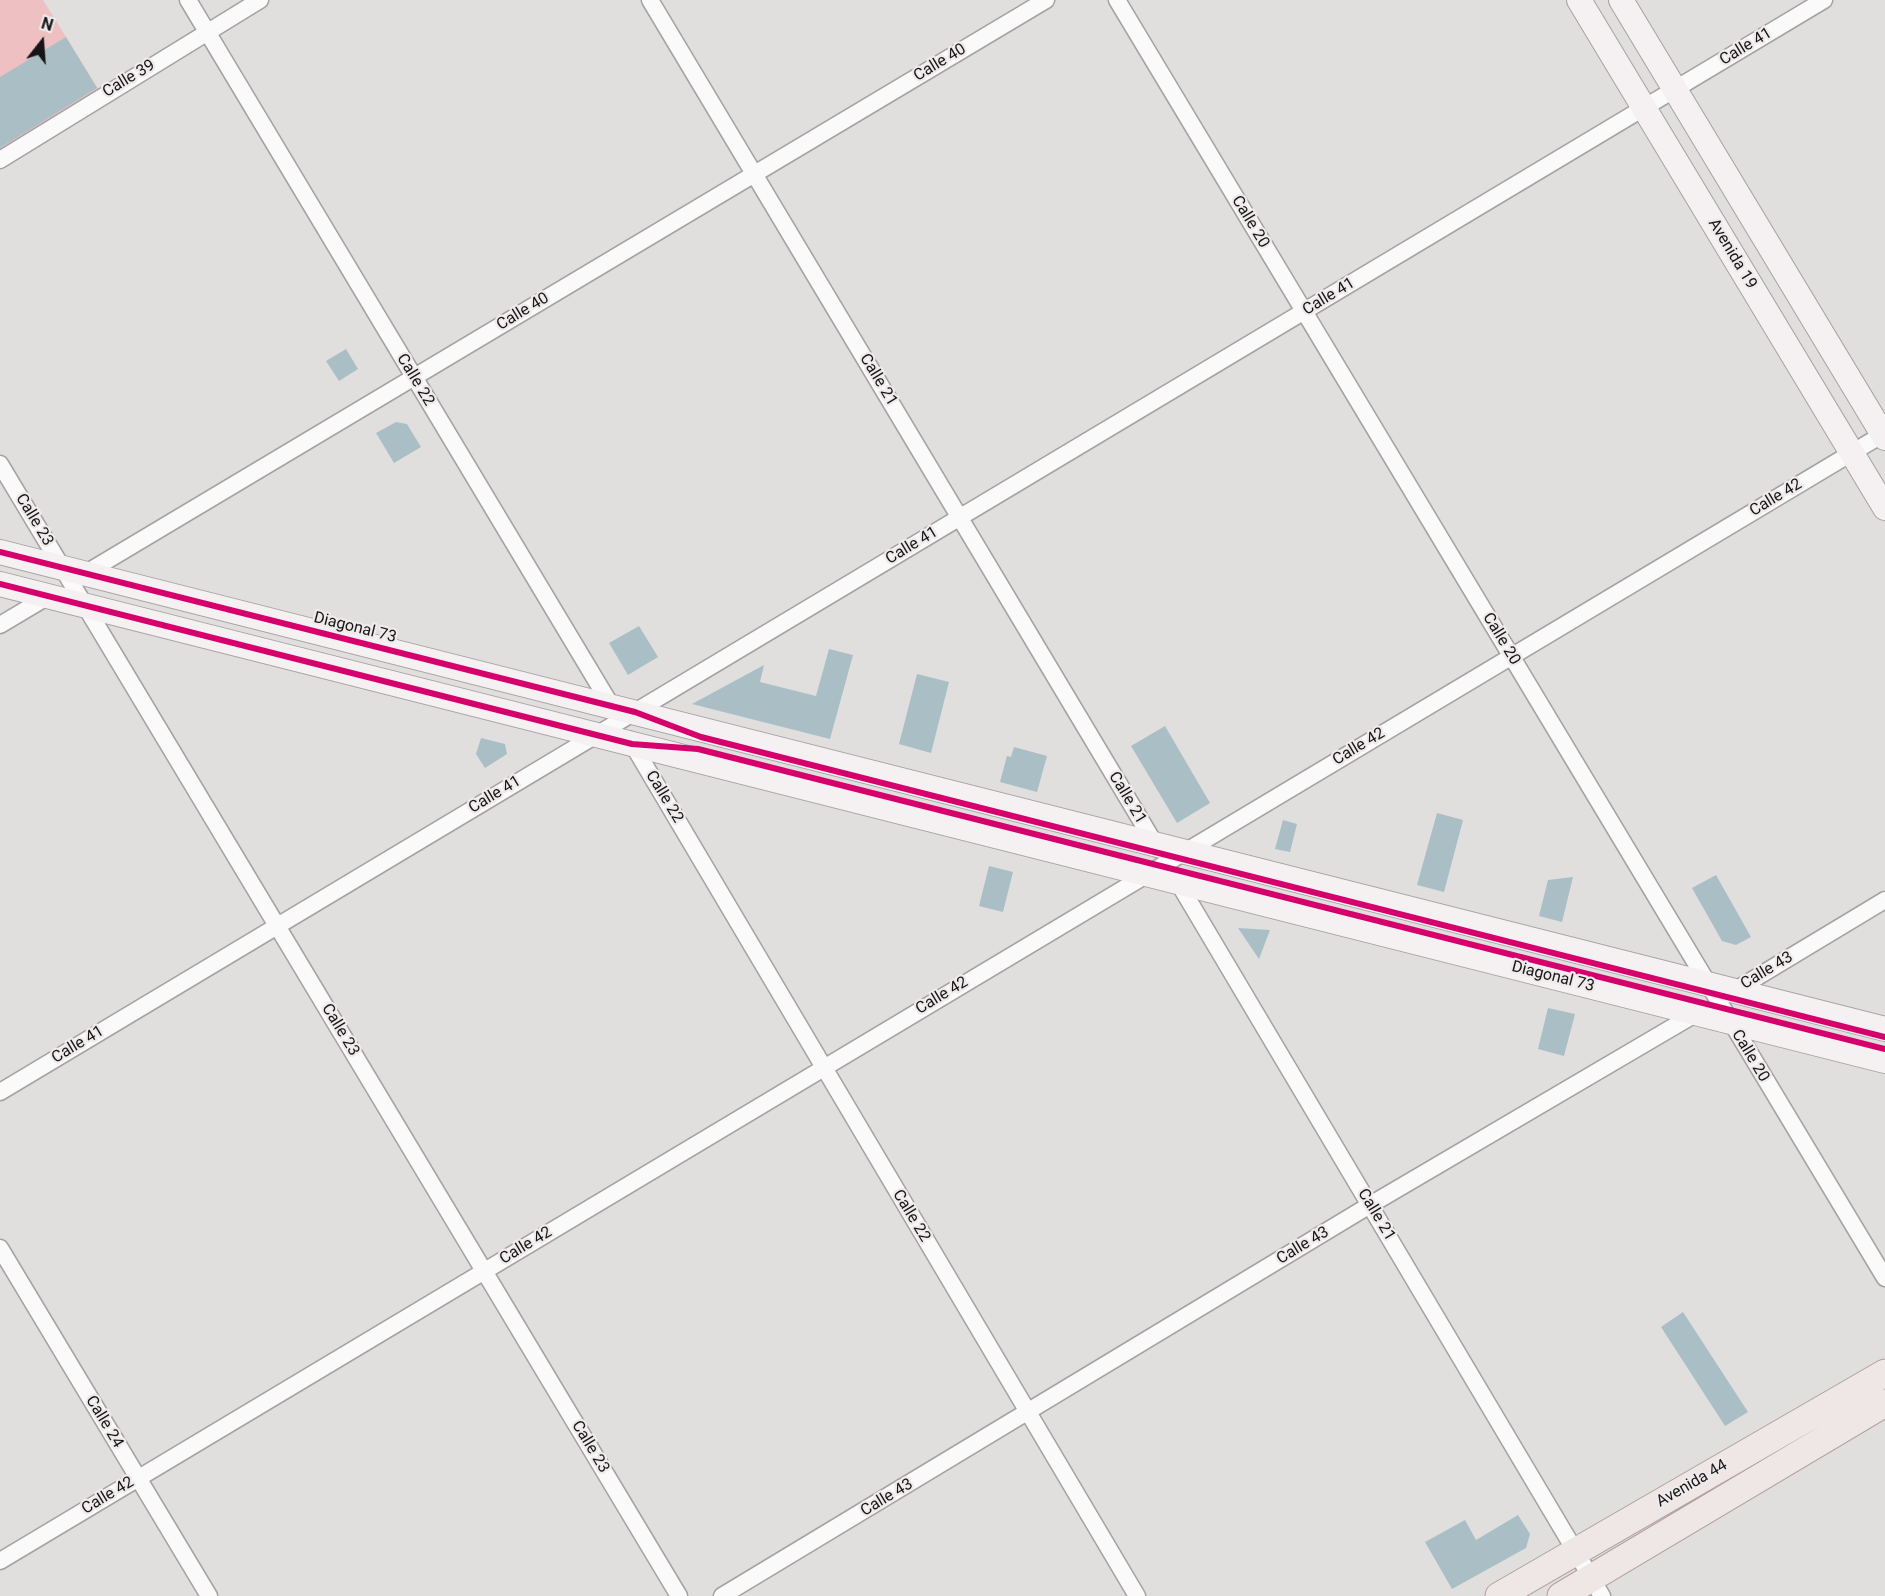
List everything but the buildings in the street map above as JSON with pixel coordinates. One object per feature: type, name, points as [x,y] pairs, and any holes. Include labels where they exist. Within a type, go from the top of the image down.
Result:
[{"type":"main road","name":"Avenida 19","points":[[1579,0],[1885,508]]},
{"type":"main road","points":[[1621,0],[1884,435]]},
{"type":"main road","name":"Diagonal 73","points":[[0,552],[73,574],[622,714],[1166,862],[1729,1022],[1885,1061]]},
{"type":"main road","name":"Diagonal 73","points":[[0,584],[632,744],[1166,862],[1885,1029]]},
{"type":"main road","name":"Avenida 44","points":[[1499,1596],[1885,1372]]},
{"type":"main road","name":"Avenida 44","points":[[1561,1596],[1597,1587],[1885,1403]]},
{"type":"street","name":"Calle 22","points":[[188,0],[414,377],[622,714],[632,744],[1137,1596]]},
{"type":"street","name":"Calle 39","points":[[0,159],[260,0]]},
{"type":"street","name":"Calle 21","points":[[650,0],[1597,1587]]},
{"type":"street","name":"Calle 40","points":[[0,625],[48,596],[73,574],[414,377],[1046,0]]},
{"type":"street","name":"Calle 20","points":[[1117,0],[1512,656],[1719,991],[1729,1022],[1885,1278]]},
{"type":"street","name":"Calle 41","points":[[0,1092],[597,735],[622,714],[960,518],[1824,0]]},
{"type":"street","name":"Calle 42","points":[[0,1561],[1166,862],[1884,435]]},
{"type":"street","name":"Calle 23","points":[[0,464],[73,574],[85,605],[679,1596]]},
{"type":"street","name":"Calle 43","points":[[722,1596],[1371,1205],[1697,1013],[1719,991],[1885,900]]},
{"type":"street","name":"Calle 24","points":[[0,1248],[209,1596]]},
{"type":"shaded area","points":[[0,0],[43,0],[102,95],[0,158]]},
{"type":"cycle path","points":[[0,552],[635,712],[701,737],[1885,1037]]},
{"type":"cycle path","points":[[0,584],[632,744],[698,749],[1885,1049]]}]
